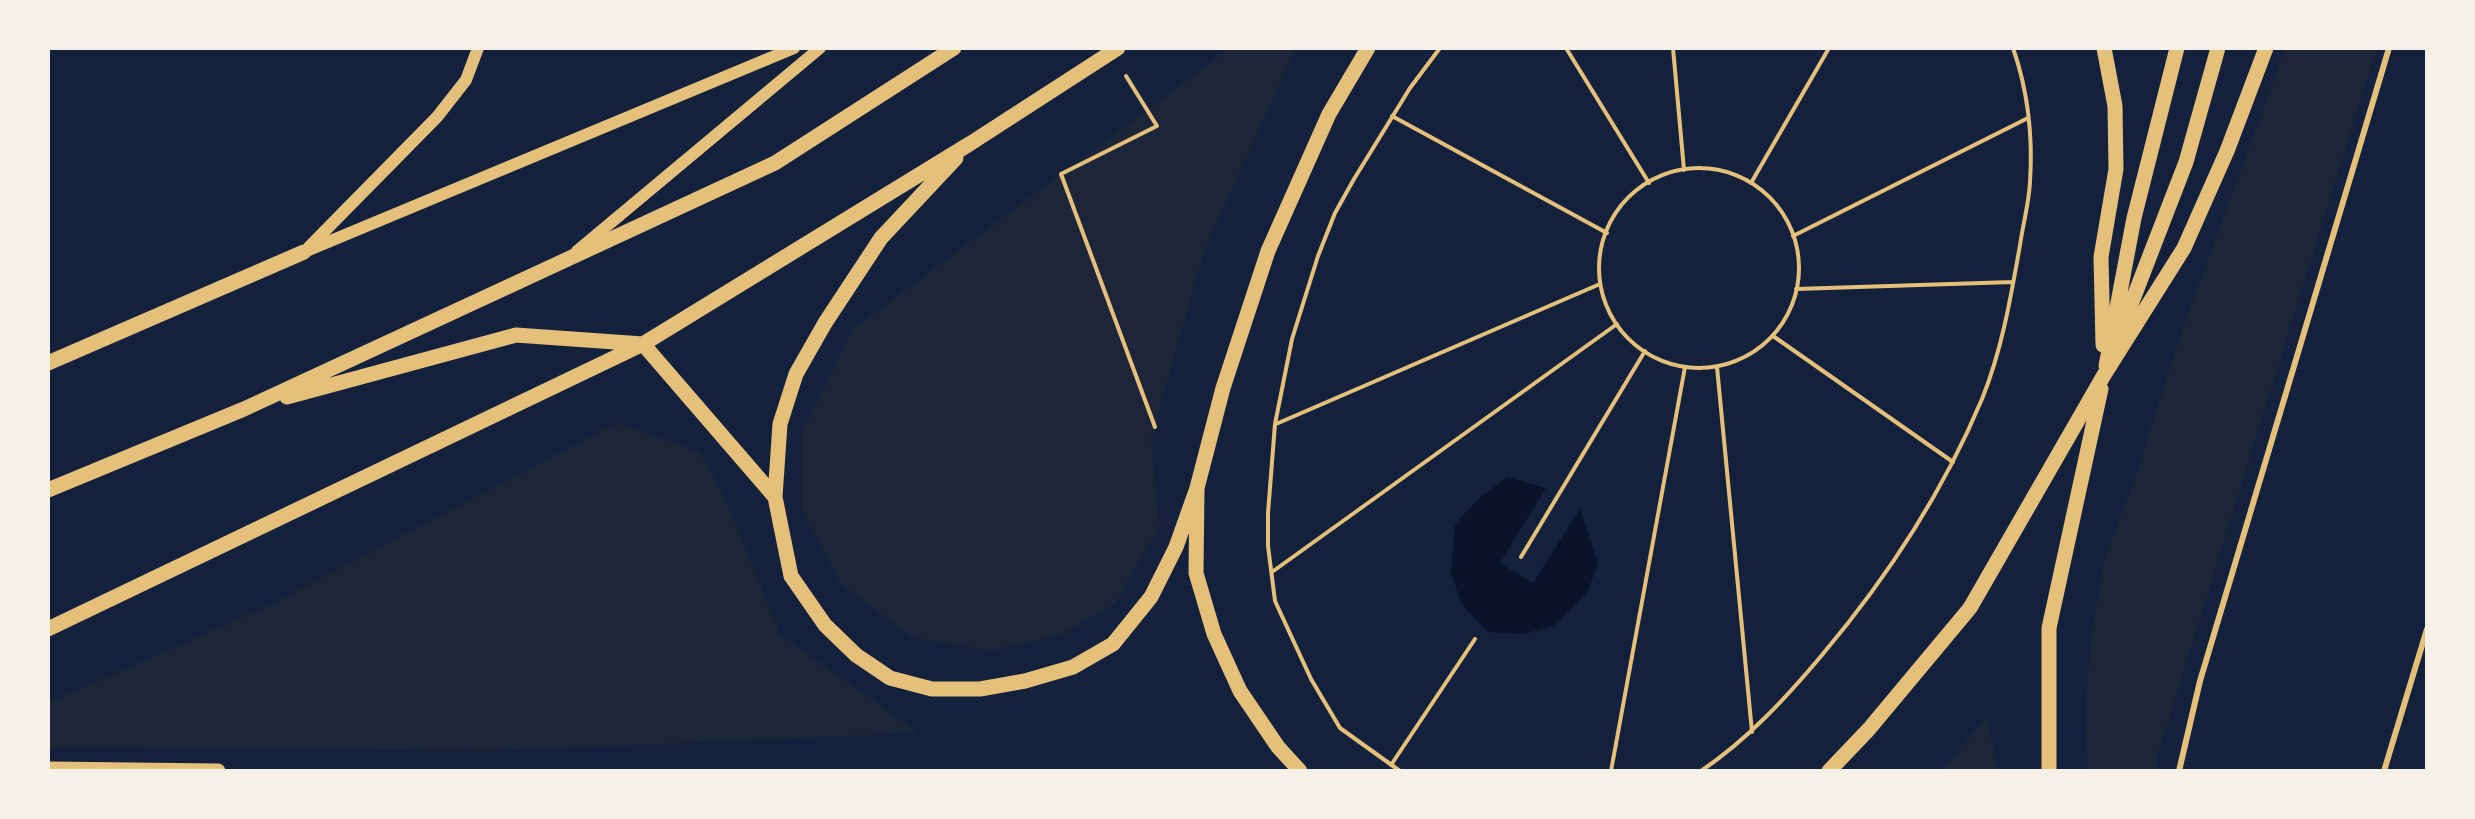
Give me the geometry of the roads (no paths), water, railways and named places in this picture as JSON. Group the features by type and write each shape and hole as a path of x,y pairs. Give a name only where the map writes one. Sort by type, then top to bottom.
{"main road":[{"path":"304,252 437,117 466,80 478,48"},
{"path":"48,363 304,252 794,48"},
{"path":"565,260 820,48"},
{"path":"48,490 244,409 776,163 954,48"},
{"path":"48,629 644,344 971,143 1118,48"},
{"path":"971,143 881,238 825,323 796,374 780,424 775,497 791,576 825,625 856,656 890,678 932,689 980,689 1025,681 1073,667 1113,644 1151,597 1176,547 1197,488 1222,388 1268,251 1329,114 1368,48"},
{"path":"2104,48 2115,106 2116,169 2101,257 2104,375"},
{"path":"2049,771 2049,628 2104,375 2134,218 2177,48"},
{"path":"2104,375 2186,162 2218,48"},
{"path":"1829,771 1869,729 1970,608 2104,375 2184,248 2227,151 2266,48"},
{"path":"244,409 516,335 644,344 775,497"},
{"path":"1197,488 1196,573 1214,634 1240,691 1278,747 1300,771"},
{"path":"48,769 218,771"}],"street":[{"path":"2179,771 2203,670 2389,48"},
{"path":"2384,771 2427,629"}]}
